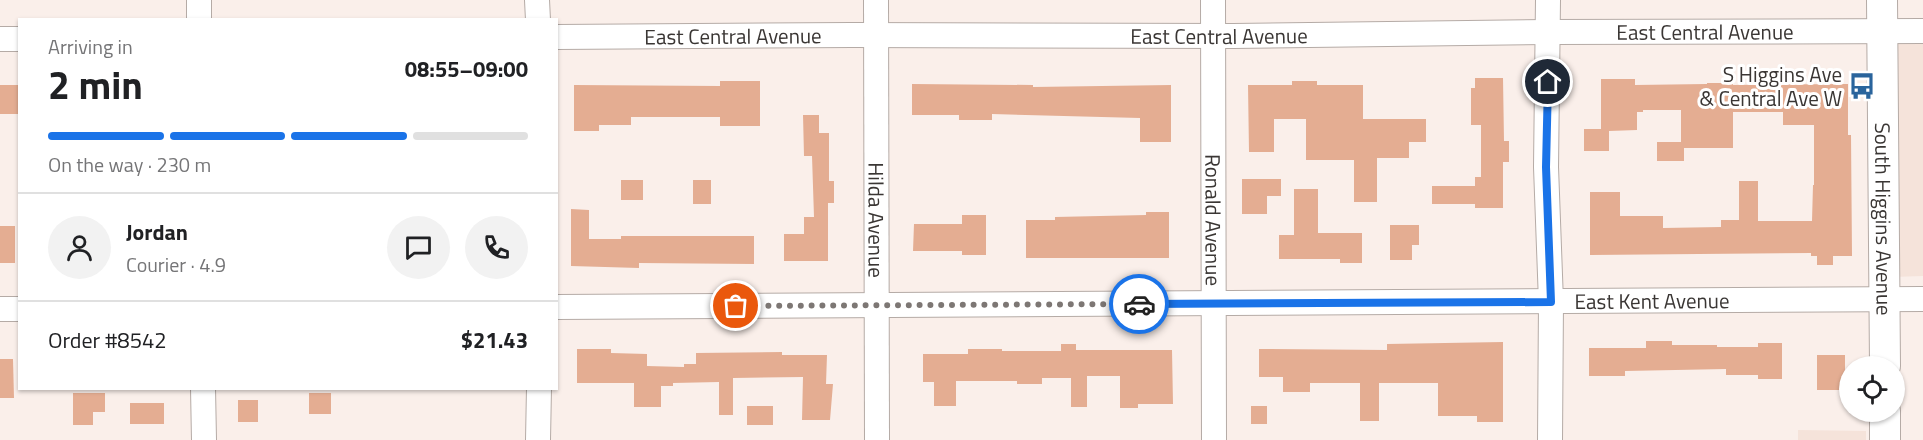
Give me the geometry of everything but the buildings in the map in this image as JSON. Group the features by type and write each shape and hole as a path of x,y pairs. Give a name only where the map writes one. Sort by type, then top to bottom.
{"main road":[{"name":"South Higgins Avenue","path":"1882,0 1885,356"},
{"path":"1885,422 1885,440"}],"street":[{"path":"199,0 199,18"},
{"path":"537,0 538,18"},
{"name":"Hilda Avenue","path":"876,0 877,440"},
{"name":"Ronald Avenue","path":"1213,0 1214,440"},
{"path":"1548,0 1546,167 1551,302 1550,440"},
{"name":"East Central Avenue","path":"558,37 1213,36 1923,31"},
{"path":"0,39 18,39"},
{"name":"East Kent Avenue","path":"558,307 1923,299"},
{"path":"0,309 18,309"},
{"path":"203,390 204,440"},
{"path":"538,390 538,440"}],"shaded area":[{"path":"1923,38 1923,276 1892,277 1891,39"},
{"path":"1798,430 1866,431 1866,440 1798,440"}],"way so far":[{"path":"736,306 1139,304"}],"place":[{"name":"S Higgins Ave & Central Ave W","path":"1862,86"}],"route":[{"path":"1139,304 1551,302 1546,167 1548,82"}]}
